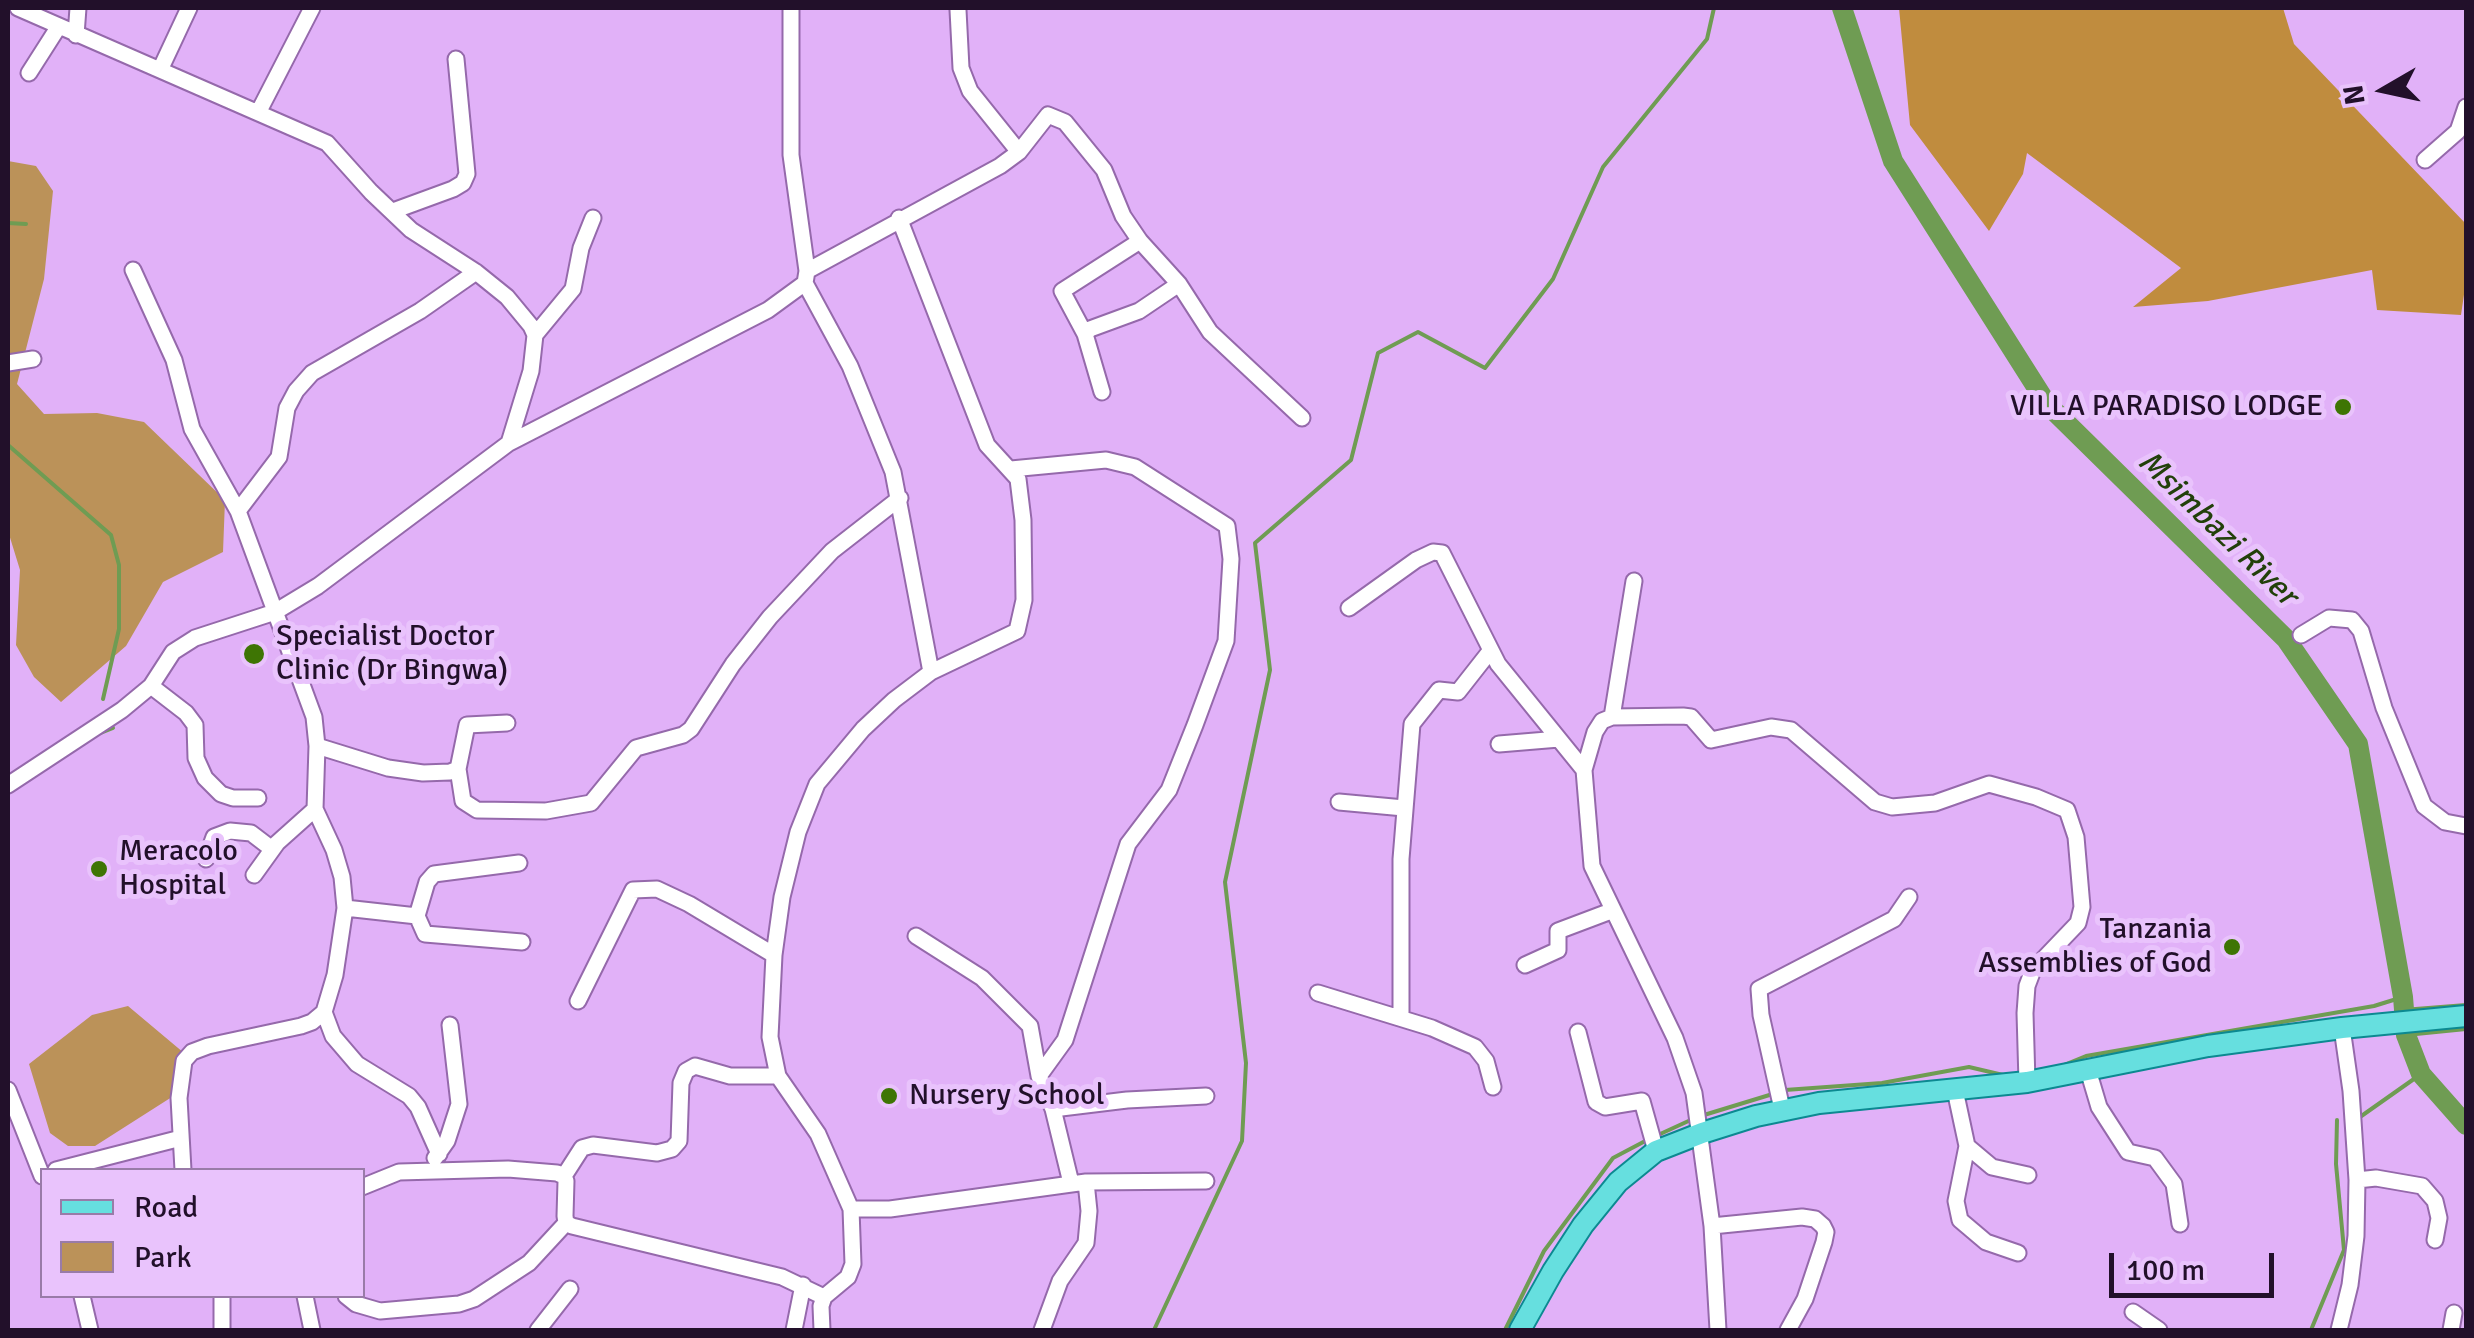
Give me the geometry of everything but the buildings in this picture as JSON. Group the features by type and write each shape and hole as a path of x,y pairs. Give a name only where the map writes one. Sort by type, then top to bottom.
{"main road":[{"path":"1520,1330 1584,1224 1618,1182 1656,1151 1702,1133 1782,1109 2027,1082 2208,1046 2459,1017"}],"street":[{"path":"18,8 327,143 371,192 422,239 476,272 507,297 535,336"},
{"path":"76,34 78,8"},
{"path":"160,70 190,8"},
{"path":"259,111 312,8"},
{"path":"790,8 791,155 806,277 850,366 893,472 931,672"},
{"path":"958,10 961,68 970,91 1019,152"},
{"path":"29,72 59,26"},
{"path":"393,211 453,189 463,183 467,174 456,59"},
{"path":"2425,160 2458,131 2466,107"},
{"path":"8,785 122,710 151,686 173,652 194,638 275,612 318,586 509,443 768,310 806,277 899,218 1000,166 1019,152 1048,115 1065,122 1104,170 1140,241 1180,284 1210,332 1302,418"},
{"path":"509,443 531,371 535,336 573,289 581,248 593,218"},
{"path":"822,1330 824,1297 848,1277 853,1264 852,1209 818,1134 778,1076 770,1037 774,955 782,897 798,832 818,784 864,729 931,672 1017,631 1024,600 1018,479 992,453 982,434 899,218"},
{"path":"1102,392 1084,334 1062,291 1140,241"},
{"path":"133,270 174,360 192,429 238,511 306,693 317,746 315,809 338,864 345,908 336,975 324,1012 301,1026 208,1046 192,1052 184,1062 179,1098 183,1168"},
{"path":"238,511 278,457 287,408 296,390 312,373 420,311 476,272"},
{"path":"1084,334 1139,311 1180,284"},
{"path":"8,363 32,359"},
{"path":"1012,469 1106,460 1135,467 1227,526 1231,559 1226,641 1207,692 1169,790 1128,844 1065,1040 1038,1076"},
{"path":"507,723 467,725 458,769 464,801 477,810 546,811 591,802 636,748 683,735 691,729 770,616 832,551 900,498"},
{"path":"1349,608 1416,560 1433,552 1442,553 1506,677 1584,770"},
{"path":"1612,716 1634,581"},
{"path":"2301,635 2328,618 2352,620 2361,631 2384,708 2424,806 2444,822 2466,826"},
{"path":"1400,1018 1404,808 1412,724 1438,690 1458,692 1491,650"},
{"path":"151,686 186,713 195,725 196,758 205,778 220,794 258,798"},
{"path":"1718,1330 1712,1226 1694,1093 1675,1038 1592,866 1584,770 1602,721 1612,716 1691,718 1711,740 1771,726 1791,730 1875,802 1892,808 1935,803 1989,784 2067,810 2076,837 2082,907 2078,923 2032,970 2024,1013 2027,1082"},
{"path":"1499,744 1559,739"},
{"path":"317,746 388,768 424,773 458,769"},
{"path":"1340,802 1404,808"},
{"path":"254,875 272,850 315,809"},
{"path":"206,859 214,837 230,831 251,832 272,850"},
{"path":"519,864 434,874 427,882 417,916 425,934 522,942"},
{"path":"578,1000 628,896 643,887 689,904 774,955"},
{"path":"1782,1109 1759,990 1894,919 1902,913 1909,898"},
{"path":"345,908 417,916"},
{"path":"1525,965 1558,950 1558,931 1611,910"},
{"path":"916,936 982,978 1019,1013 1034,1037 1038,1076 1054,1110 1078,1183 1089,1232 1086,1243 1060,1281 1042,1330"},
{"path":"1318,993 1462,1040 1482,1052 1493,1087"},
{"path":"324,1012 333,1036 356,1064 409,1096 418,1106 439,1154"},
{"path":"421,1171 447,1142 459,1104 450,1025"},
{"path":"2339,1330 2352,1269 2357,1180 2342,1028"},
{"path":"1578,1032 1596,1102 1605,1107 1642,1101 1656,1151"},
{"path":"348,1298 380,1311 459,1304 474,1299 528,1264 566,1223 564,1176 582,1148 593,1145 657,1153 672,1149 679,1141 681,1083 686,1071 695,1066 730,1076 778,1076"},
{"path":"2088,1070 2100,1107 2128,1152 2155,1158 2174,1184 2180,1224"},
{"path":"1955,1090 1967,1146 1956,1201 1960,1220 1986,1242 2018,1253"},
{"path":"1054,1110 1127,1100 1206,1096"},
{"path":"9,1101 40,1171"},
{"path":"64,1168 182,1138"},
{"path":"1967,1146 1992,1167 2028,1175"},
{"path":"365,1186 399,1172 508,1169 564,1176"},
{"path":"2357,1180 2376,1178 2422,1186 2435,1201 2439,1218 2435,1240"},
{"path":"852,1209 890,1209 1078,1183 1206,1181"},
{"path":"1712,1226 1802,1217 1823,1226 1824,1242 1804,1299 1788,1330"},
{"path":"566,1223 606,1237 752,1268 803,1285 824,1297"},
{"path":"794,1330 803,1285"},
{"path":"538,1330 570,1289"},
{"path":"82,1298 90,1330"},
{"path":"222,1298 222,1330"},
{"path":"305,1298 312,1330"},
{"path":"2133,1312 2159,1330"},
{"path":"2451,1330 2454,1313"}],"green space":[{"path":"8,161 36,166 53,191 44,279 17,384 44,414 97,413 144,422 225,500 223,552 163,582 126,646 61,702 34,677 16,645 20,570 8,531"},
{"path":"128,1006 184,1053 175,1095 95,1146 68,1146 50,1133 29,1064 92,1015"}],"shaded area":[{"path":"1899,8 2283,8 2294,44 2466,224 2466,281 2461,315 2377,310 2372,270 2208,301 2133,307 2181,268 2027,153 2023,174 1989,231 1910,125"}],"waterway":[{"path":"1154,1330 1242,1141 1246,1063 1225,882 1270,670 1255,543 1351,460 1378,353 1418,332 1485,368 1553,279 1603,167 1707,39 1714,8"},
{"name":"Msimbazi River","path":"1842,8 1893,161 2047,404 2286,639 2358,744 2403,997 2406,1035 2421,1074 2466,1125"},
{"path":"8,223 26,224"},
{"path":"8,445 111,535 119,565 119,629 103,699"},
{"path":"98,734 113,728 111,723"},
{"path":"2064,1065 2086,1056 2374,1006 2403,997"},
{"path":"2403,1010 2466,1005"},
{"path":"2406,1035 2466,1029"},
{"path":"1785,1090 1882,1083 1969,1067 2003,1075"},
{"path":"2360,1117 2421,1074"},
{"path":"1704,1115 1776,1093"},
{"path":"1658,1135 1695,1118"},
{"path":"2311,1330 2344,1250 2336,1164 2337,1120"},
{"path":"1505,1330 1544,1251 1613,1158 1649,1139"}],"place":[{"name":"VILLA PARADISO LODGE","path":"2343,407"},
{"name":"Specialist Doctor Clinic (Dr Bingwa)","path":"254,654"},
{"name":"Meracolo Hospital","path":"99,869"},
{"name":"Tanzania Assemblies of God","path":"2232,947"},
{"name":"Nursery School","path":"889,1096"}]}
